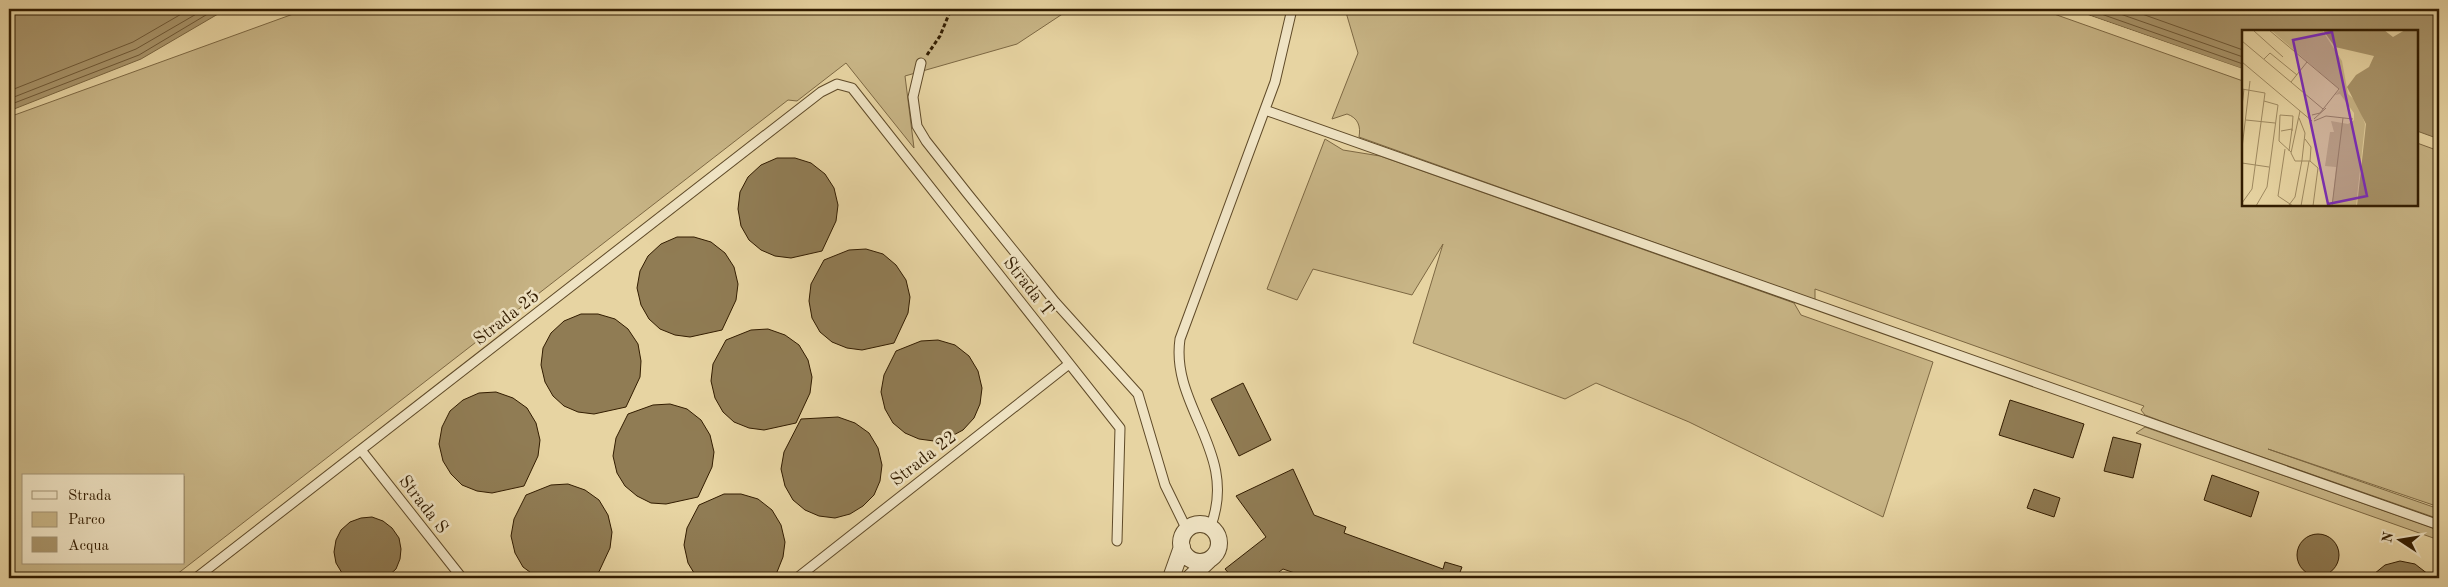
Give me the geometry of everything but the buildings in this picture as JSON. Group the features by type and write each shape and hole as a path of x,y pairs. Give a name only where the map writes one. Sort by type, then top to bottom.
{"street":[{"path":"1190,578 1209,560 1219,544 1215,532 1198,524 1187,530 1181,541 1182,547 1187,557 1192,560 1204,562 1209,560"},
{"path":"1171,578 1182,547"}],"lane":[{"path":"1210,528 1216,509 1217,479 1204,431 1181,381 1178,348 1182,329 1275,82 1292,9"},
{"path":"921,63 913,97 917,126 967,193 1049,294 1138,394 1165,485 1187,530"},
{"name":"Strada T","path":"837,84 852,88 1120,428 1117,541"},
{"name":"Strada 25","path":"196,578 821,92 837,84"},
{"path":"1265,110 2439,525"},
{"name":"Strada 22","path":"796,578 1069,364"},
{"name":"Strada S","path":"361,450 462,578"}],"path":[{"path":"921,63 940,36 951,9"}],"green space":[{"path":"307,9 1070,9 1017,44 905,76 914,148 846,63 797,101 788,100 172,578 9,578 9,117"},
{"path":"1345,9 2040,9 2242,81 2242,206 2418,206 2418,143 2439,151 2439,507 2268,449 2439,509 2439,519 2174,426 2145,415 2141,410 2144,406 1815,289 1815,300 1359,137 1360,129 1358,123 1351,116 1347,114 1332,119 1358,53"},
{"path":"1325,139 1343,150 1380,156 1794,303 1801,315 1933,362 1883,517 1689,422 1596,383 1565,399 1413,343 1443,244 1412,295 1313,269 1297,300 1267,289"},
{"path":"2145,427 2439,530 2439,540 2136,433"}],"water":[{"path":"9,9 217,9 218,14 141,59 9,111"},
{"path":"2072,9 2439,9 2439,139 2418,131 2418,30 2242,30 2242,69"}],"pier":[{"path":"2070,9 2242,69 2242,72 2071,11"}]}
